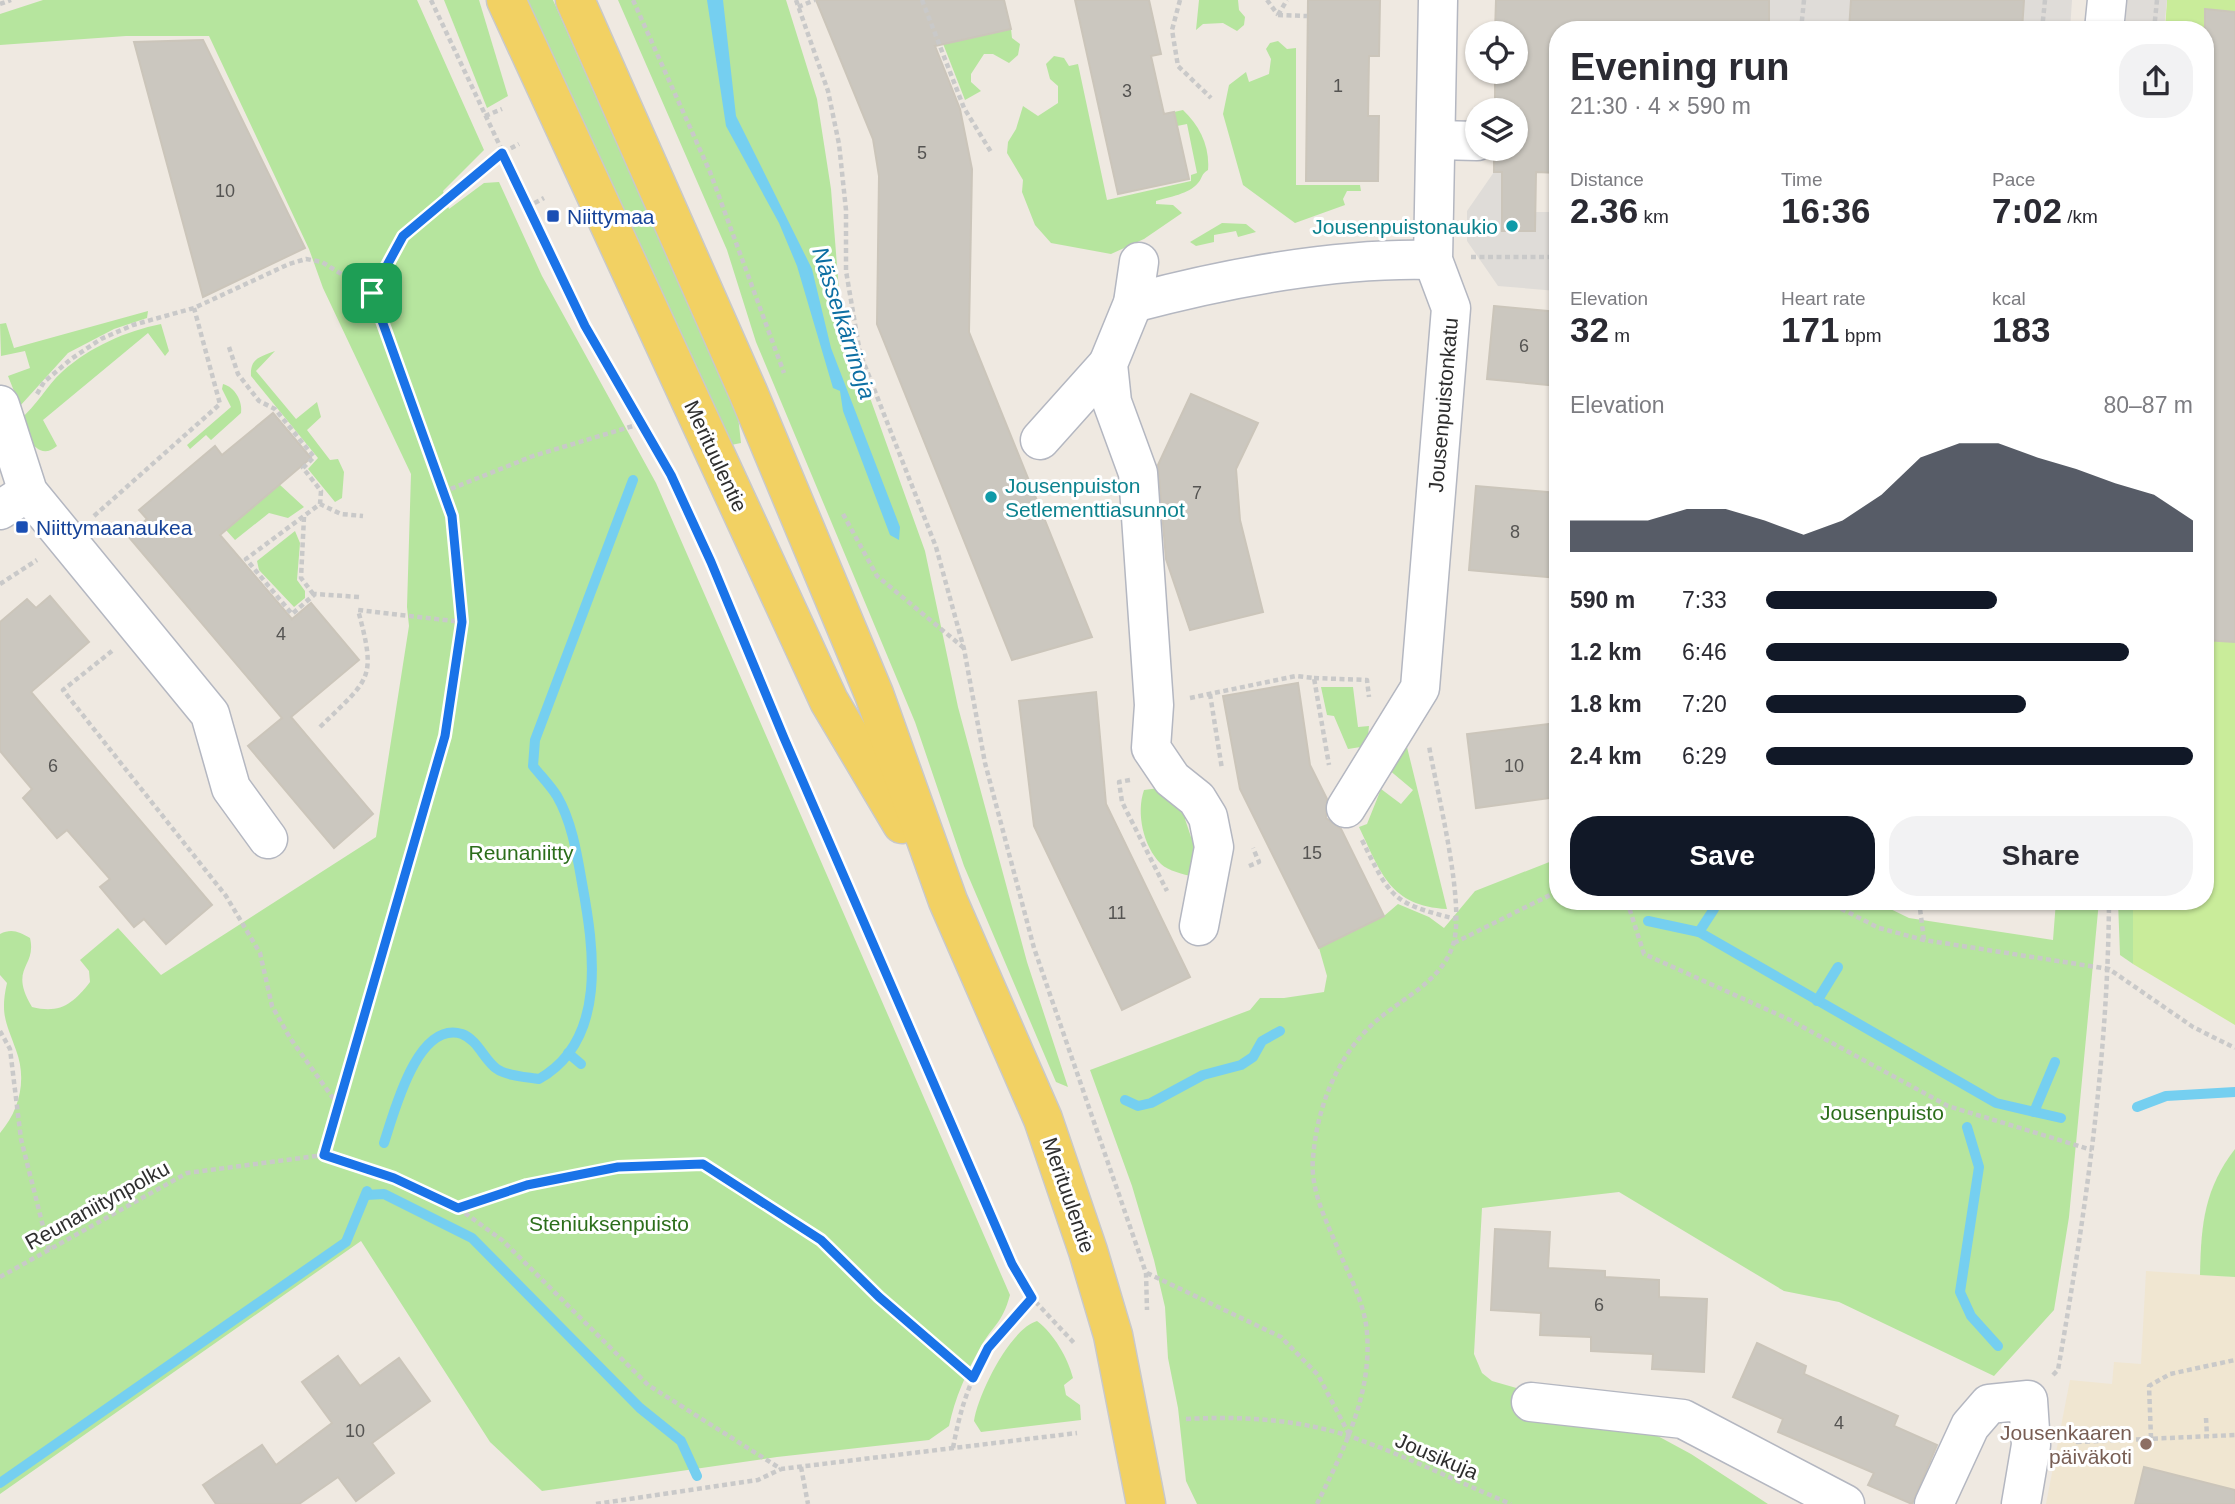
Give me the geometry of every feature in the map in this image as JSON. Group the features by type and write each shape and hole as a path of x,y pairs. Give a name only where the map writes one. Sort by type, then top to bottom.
{"main road":[{"name":"Merituulentie","path":"506,0 829,701 948,901"},
{"name":"Merituulentie","path":"575,0 748,392 874,694 948,901 1043,1119 1088,1251 1113,1335 1146,1504"}],"street":[{"name":"Jousenpuistonkatu","path":"1420,688 1451,308 1433,260 1438,0"},
{"path":"2105,21 2107,0"},
{"path":"1436,140 1465,141"},
{"path":"1133,303 1193,287 1382,258 1433,260"},
{"path":"1040,440 1108,364 1133,303 1139,262"},
{"path":"1108,364 1112,402 1138,473 1154,705 1151,748 1169,775 1197,799 1208,817 1214,847 1201,916"},
{"path":"3,413 14,501 67,540 210,714 231,788 268,839"},
{"path":"1346,808 1420,688"},
{"path":"1934,1504 1970,1426 1989,1404 2028,1400 2031,1445 2021,1504"},
{"path":"1531,1402 1683,1419 1846,1504"}],"path":[{"path":"0,4 11,0"},
{"path":"431,0 585,326 671,475 711,562 784,738 1012,1264 1032,1298 1080,1352"},
{"path":"633,0 710,173 785,375"},
{"path":"796,0 828,91 839,144 846,209 846,271 860,353 936,547 964,649 985,763 1034,948 1146,1273 1281,1337 1318,1375 1350,1437"},
{"path":"798,7 815,0"},
{"path":"922,0 964,108 990,152"},
{"path":"1181,0 1172,30 1178,66 1211,98"},
{"path":"1267,0 1278,15"},
{"path":"1278,15 1287,0"},
{"path":"1802,21 1804,0"},
{"path":"2043,21 2045,0"},
{"path":"2155,21 2157,0"},
{"path":"1278,15 1307,16"},
{"path":"485,116 502,109"},
{"path":"372,293 403,236 502,153 519,144"},
{"path":"527,206 544,198"},
{"path":"1433,260 1492,256 1549,257"},
{"path":"3,413 22,416 44,382 101,339 133,325 194,308 289,264 306,259 322,262 372,293 452,516 462,622 445,736 324,1155 394,1178 458,1208 502,1240 648,1385 781,1469"},
{"path":"0,584 67,540 220,404 194,308"},
{"path":"229,347 238,374 259,401 275,409 314,457 303,468 321,491 320,504 246,559 292,614 314,595 359,597"},
{"path":"443,492 533,456 643,423"},
{"path":"320,504 341,514 363,516"},
{"path":"841,510 877,576 964,649"},
{"path":"304,516 301,578 314,595"},
{"path":"320,727 353,695 368,674 369,653 358,610 462,622"},
{"path":"139,628 63,690 226,896 260,953 272,1006 289,1038 338,1106"},
{"path":"1154,705 1296,676 1367,680 1370,704"},
{"path":"1314,678 1328,761 1346,808 1378,873 1400,902 1456,919"},
{"path":"1317,1504 1350,1437 1365,1377 1367,1334 1362,1307 1314,1186 1312,1161 1316,1130 1323,1102 1353,1043 1376,1021 1431,979 1445,964 1454,943 1455,897 1420,688"},
{"path":"1169,775 1119,782 1122,802 1180,917 1201,916"},
{"path":"1454,943 1549,896"},
{"path":"1630,910 1644,954 1788,1019 1948,1106 2092,1150"},
{"path":"1844,910 1879,928 1924,940 2109,969 2193,1027 2235,1048"},
{"path":"1920,910 1924,940"},
{"path":"2028,1400 2058,1370 2085,1219 2109,969 2109,910"},
{"path":"0,1031 10,1049 21,1139 49,1250"},
{"name":"Reunaniitynpolku","path":"0,1277 187,1173 324,1155"},
{"path":"458,1208 527,1185 618,1167 703,1164 821,1240 879,1297 973,1378"},
{"path":"953,1448 959,1414 988,1348 1032,1298"},
{"path":"2151,1438 2149,1387 2170,1374 2235,1360"},
{"name":"Jousikuja","path":"1186,1419 1239,1416 1350,1437 1511,1504"},
{"path":"2206,1418 2207,1436"},
{"path":"596,1504 758,1480 781,1469 1077,1433"},
{"path":"2058,1433 2077,1442 2235,1435"},
{"path":"801,1467 808,1504"}],"shaded area":[{"path":"1757,0 1851,0 1850,21 1757,21"},
{"path":"2024,0 2072,0 2071,21 2023,21"},
{"path":"2127,0 2167,0 2165,21 2126,21"},
{"name":"Jousenpuistonaukio","path":"1494,172 1503,172 1503,212 1549,212 1549,290 1498,286 1467,241 1467,211"},
{"name":"Jousenkaaren päiväkoti","path":"2146,1271 2235,1277 2235,1504 2046,1504 2070,1380 2112,1384 2114,1362 2141,1364"}],"green space":[{"path":"43,0 417,0 484,150 443,191 449,209 484,183 499,182 542,276 656,483 1010,1295 1000,1318 966,1376 949,1426 929,1440 777,1457 542,1491 490,1442 361,1241 0,1494 0,1133 17,1104 21,1072 5,1018 7,983 0,975 0,934 8,931 30,938 30,956 23,976 25,994 32,1007 58,1008 72,1001 90,982 89,971 80,960 118,928 161,975 376,837 409,626 407,607 411,474 209,36 126,36 0,45 0,14"},
{"path":"444,0 479,0 508,96 487,108"},
{"path":"526,0 553,0 738,416 741,443 731,445"},
{"path":"618,0 786,0 817,99 831,189 841,317 925,551 958,707 1027,962 1068,1087 1056,1082 964,866 915,722 756,342 727,250"},
{"path":"926,0 961,40 1011,29 1012,38 1020,44 1018,55 1009,63 993,54 984,54 971,74 971,82 981,91 965,100"},
{"path":"1199,0 1238,0 1239,10 1245,17 1244,25 1237,31 1223,23 1203,24 1196,30"},
{"path":"2167,0 2235,0 2235,1025 2133,964 2133,910 2214,910 2214,21 2166,21"},
{"path":"1278,41 1287,49 1296,48 1296,185 1360,185 1361,191 1347,191 1343,199 1345,205 1295,223 1243,185 1223,114 1229,85 1246,72 1249,82 1269,74 1271,59 1266,49 1270,43"},
{"path":"1054,56 1064,58 1069,66 1078,64 1107,200 1191,181 1191,175 1197,173 1187,124 1177,126 1174,112 1183,110 1189,116 1205,145 1208,170 1198,183 1184,192 1156,201 1156,204 1173,205 1182,213 1144,239 1111,254 1051,243 1035,225 1022,192 1023,180 1007,153 1008,142 1016,129 1023,106 1038,116 1058,103 1058,86 1050,79 1046,64"},
{"path":"1222,223 1246,224 1256,232 1238,237 1236,231 1214,235 1214,242 1196,246 1190,242"},
{"path":"148,311 147,318 114,329 68,353 20,406 8,376 30,368 25,351 1,356 0,324 6,323 14,348"},
{"path":"161,324 169,351 165,356 148,333 43,420 57,446 44,451 33,445 19,420 63,371 109,341"},
{"path":"275,351 256,371 296,419 317,402 321,417 307,430 330,460 338,459 344,472 342,498 335,502 308,469 318,458 251,376 254,362"},
{"path":"223,384 231,388 237,396 241,413 211,440 206,435 190,449 187,445 231,407 222,389"},
{"path":"279,484 304,507 288,518 269,513 235,540 226,530"},
{"path":"295,531 300,543 297,580 305,591 305,598 294,607 259,570 257,561"},
{"path":"1321,687 1353,687 1358,727 1369,726 1367,746 1348,749 1334,716 1327,715"},
{"path":"1405,739 1447,909 1428,907 1400,894 1381,872 1359,827 1367,824 1381,789 1401,804 1413,790 1388,769"},
{"path":"1159,788 1190,808 1185,819 1191,837 1200,834 1193,877 1161,864 1146,839 1141,819 1144,790"},
{"name":"Jousenpuisto","path":"1549,862 1549,910 1893,910 1909,918 2053,940 2055,910 2098,910 2069,1217 2054,1310 1994,1376 1839,1302 1784,1291 1619,1192 1482,1208 1474,1354 1482,1373 1492,1381 1630,1421 1691,1454 1768,1504 1197,1504 1186,1481 1178,1408 1168,1358 1165,1307 1154,1260 1132,1186 1090,1070 1250,1010 1260,998 1284,998 1324,992 1327,976 1319,948 1384,916 1398,904 1429,917 1444,928 1475,891"},
{"path":"2118,910 2133,910 2133,964 2120,955"},
{"path":"2235,1149 2235,1277 2200,1275 2206,1208 2217,1179"},
{"path":"1037,1321 1055,1339 1068,1362 1073,1378 1064,1385 1066,1395 1080,1405 1081,1420 981,1432 974,1421 982,1395 997,1364 1016,1336"}],"water":[{"path":"707,0 723,0 736,116 812,269 831,348 900,527 899,540 890,535 843,411 840,391 833,388 797,266 779,223 726,126"}],"building":[{"path":"816,0 1004,0 1011,29 935,46 960,109 972,169 969,332 1092,637 1012,660 877,324 879,176 873,139"},
{"path":"1075,0 1149,0 1161,54 1151,56 1164,114 1174,112 1189,179 1118,194"},
{"path":"1308,0 1380,0 1379,56 1369,56 1368,116 1379,116 1378,181 1306,181"},
{"path":"1496,0 1769,0 1769,21 1549,21 1549,173 1536,172 1535,231 1502,231 1502,172 1494,172 1494,161 1528,161 1528,98 1495,98 1495,84 1528,84 1528,21 1495,21"},
{"path":"1851,0 2024,0 2023,21 1850,21"},
{"path":"2205,9 2235,12 2235,642 2214,641 2214,21 2205,21"},
{"path":"203,40 305,248 203,297 134,42"},
{"path":"1494,306 1549,311 1549,385 1487,379"},
{"path":"1191,394 1258,423 1236,469 1240,520 1263,612 1190,630 1166,559 1158,465"},
{"path":"273,413 311,458 220,535 292,619 311,603 359,660 291,717 373,814 334,848 248,746 282,718 128,536 147,519 139,510 215,446 222,455"},
{"path":"1476,486 1549,492 1549,577 1469,570"},
{"path":"50,596 89,642 31,692 212,905 166,944 144,919 134,927 100,887 110,879 67,830 57,838 23,798 32,789 0,751 0,622 27,599 36,608"},
{"path":"1298,683 1310,765 1327,799 1326,818 1341,829 1384,916 1319,948 1240,789 1223,696"},
{"path":"1096,692 1106,804 1190,977 1122,1010 1034,826 1019,701"},
{"path":"1549,724 1549,798 1476,808 1467,734"},
{"path":"1495,1229 1550,1232 1548,1268 1605,1271 1605,1277 1659,1280 1659,1297 1707,1299 1704,1372 1652,1369 1653,1354 1591,1351 1591,1337 1540,1335 1541,1313 1491,1310"},
{"path":"1757,1343 1806,1366 1804,1374 1898,1416 1894,1426 1937,1445 1912,1504 1868,1485 1874,1473 1778,1432 1783,1419 1733,1397"},
{"path":"338,1356 360,1386 399,1358 430,1401 372,1443 394,1473 356,1501 338,1477 299,1504 216,1504 203,1485 262,1445 276,1465 332,1423 302,1382"},
{"name":"Jousenkaaren päiväkoti","path":"2144,1467 2235,1490 2235,1504 2135,1504"}],"waterway":[{"path":"384,1143 401,1092 420,1054 432,1041 446,1033 468,1037 488,1061 501,1071 539,1079 561,1062 577,1041 586,1017 591,991 590,936 570,827 554,792 533,766 535,740 633,480"},
{"path":"1699,932 1713,910"},
{"path":"1648,921 1699,932 1996,1103 2061,1118"},
{"path":"1817,1001 1838,967"},
{"path":"1125,1100 1138,1106 1151,1103 1203,1075 1241,1065 1253,1057 1262,1041 1280,1031"},
{"path":"568,1053 581,1064"},
{"path":"2034,1112 2055,1062"},
{"path":"2137,1107 2166,1096 2235,1092"},
{"path":"1967,1127 1979,1167 1960,1292 1971,1316 1998,1346"},
{"path":"0,1483 346,1242 367,1191"},
{"path":"366,1195 384,1194 472,1238 640,1408 681,1441 697,1476"}],"place":[{"name":"Niittymaa","path":"553,216"},
{"name":"Jousenpuistonaukio","path":"1512,226"},
{"name":"Jousenpuiston Setlementtiasunnot","path":"991,497"},
{"name":"Niittymaanaukea","path":"22,527"},
{"name":"Jousenkaaren päiväkoti","path":"2146,1444"}],"route":[{"path":"502,153 585,326 671,475 711,562 784,738 1012,1264 1032,1298 1007,1323 988,1348 973,1378 879,1297 821,1240 703,1164 618,1167 527,1185 458,1208 394,1178 324,1155 445,736 462,622 452,516 372,293 403,236 502,153"}],"water label":[{"name":"Nässelkärrinoja","path":"844,323"}],"park label":[{"name":"Reunaniitty","path":"521,852"},
{"name":"Steniuksenpuisto","path":"609,1223"}]}
